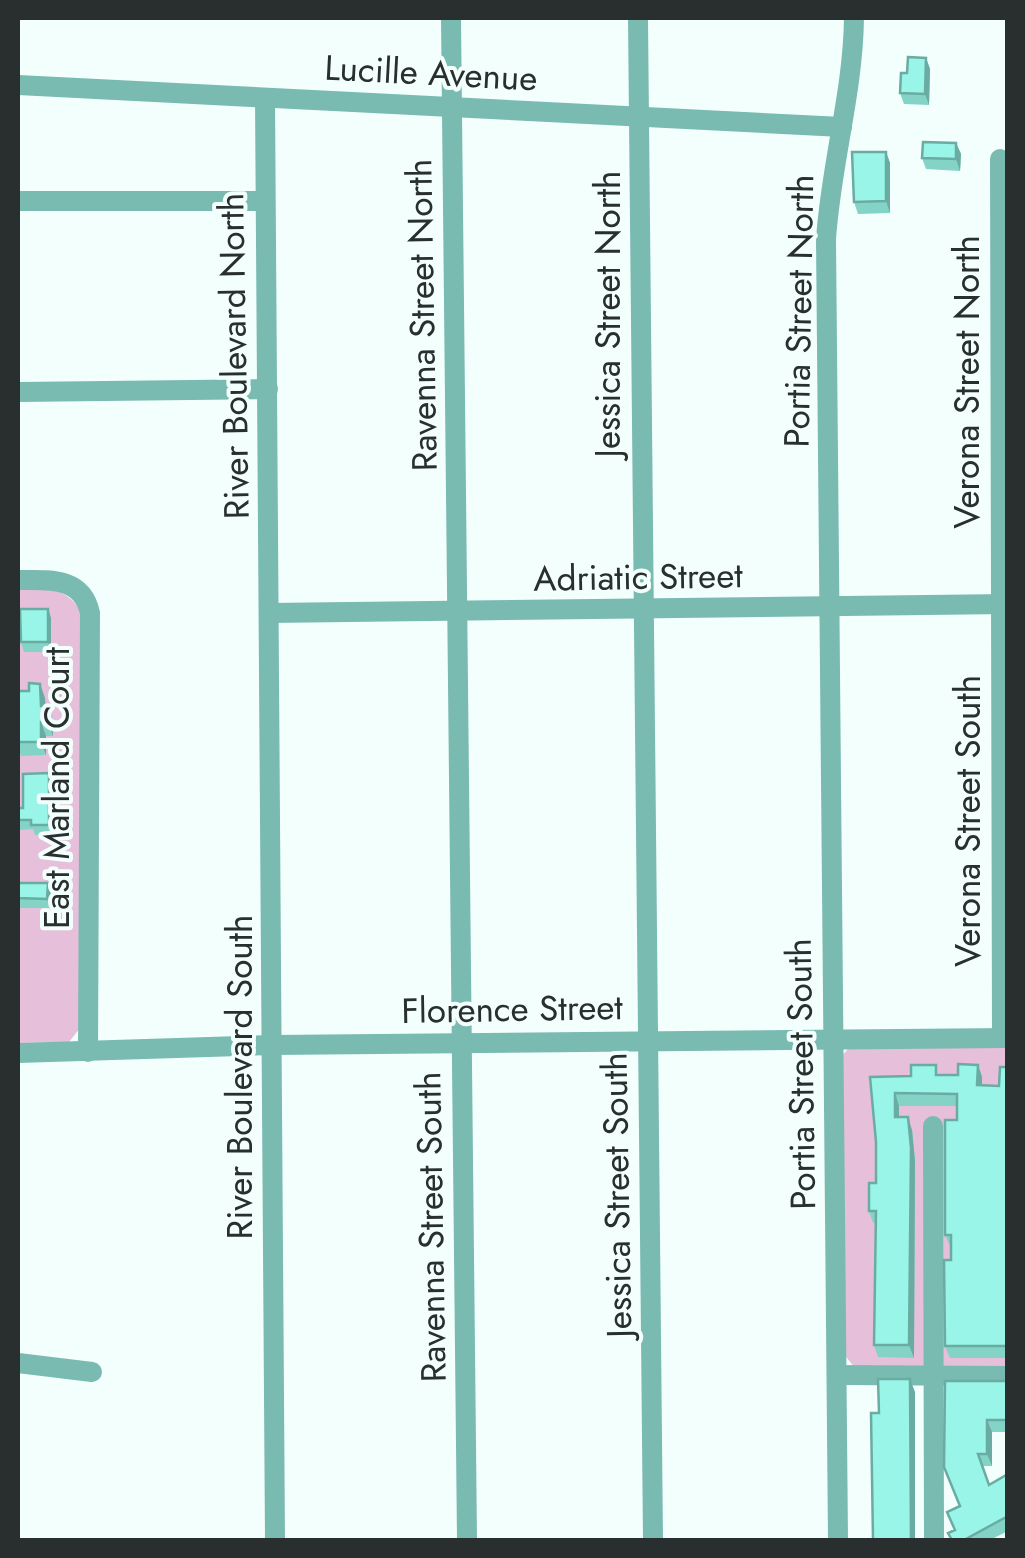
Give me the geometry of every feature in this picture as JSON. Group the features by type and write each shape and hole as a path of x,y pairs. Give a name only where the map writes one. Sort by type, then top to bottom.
{"street":[{"name":"Ravenna Street North","path":"452,18 458,612"},
{"name":"Jessica Street North","path":"638,18 644,609"},
{"name":"Portia Street North","path":"828,607 826,239 832,175 851,89 854,18"},
{"name":"Lucille Avenue","path":"18,85 842,127"},
{"name":"River Boulevard North","path":"264,98 269,613"},
{"name":"Verona Street North","path":"1000,159 1003,604"},
{"path":"18,201 264,201"},
{"path":"18,392 268,389"},
{"name":"East Marland Court","path":"18,580 72,585 85,598 90,613 88,1052"},
{"name":"Adriatic Street","path":"269,613 1003,604"},
{"name":"Verona Street South","path":"1003,604 1005,1038"},
{"name":"Portia Street South","path":"828,607 838,1540"},
{"name":"Jessica Street South","path":"644,609 653,1540"},
{"name":"Ravenna Street South","path":"458,612 467,1540"},
{"name":"River Boulevard South","path":"269,613 275,1540"},
{"name":"Florence Street","path":"18,1053 273,1044 1005,1038"},
{"path":"933,1126 934,1540"},
{"path":"18,1362 92,1372"},
{"path":"837,1375 1008,1376"}],"shaded area":[{"path":"18,588 61,592 80,610 80,1028 69,1042 18,1043"},
{"path":"1007,1047 1007,1368 855,1368 843,1353 842,1056 848,1049"}],"building":[{"path":"908,57 926,58 925,94 900,93 901,73 907,73"},
{"path":"923,142 956,143 956,159 922,158"},
{"path":"852,152 886,152 886,201 854,202"},
{"path":"20,609 48,609 48,642 21,642"},
{"path":"29,683 40,684 41,706 48,706 48,722 41,722 41,742 18,742 18,691 29,691"},
{"path":"49,773 49,825 18,820 18,808 23,808 23,774"},
{"path":"18,883 48,883 47,899 18,898"},
{"path":"958,1064 978,1065 977,1085 999,1086 1000,1067 1008,1067 1008,1346 945,1346 944,1260 951,1260 951,1235 945,1235 945,1120 957,1120 957,1094 895,1093 895,1117 908,1117 911,1148 909,1345 874,1345 876,1211 869,1211 869,1183 876,1183 876,1142 870,1077 911,1076 911,1065 936,1065 936,1075 958,1075"},
{"path":"878,1379 910,1379 911,1540 873,1540 871,1413 879,1413"},
{"path":"945,1381 1008,1381 1008,1420 987,1420 987,1454 978,1454 989,1485 1008,1474 1008,1516 964,1540 952,1540 948,1533 955,1530 947,1512 960,1506 944,1467"}]}
